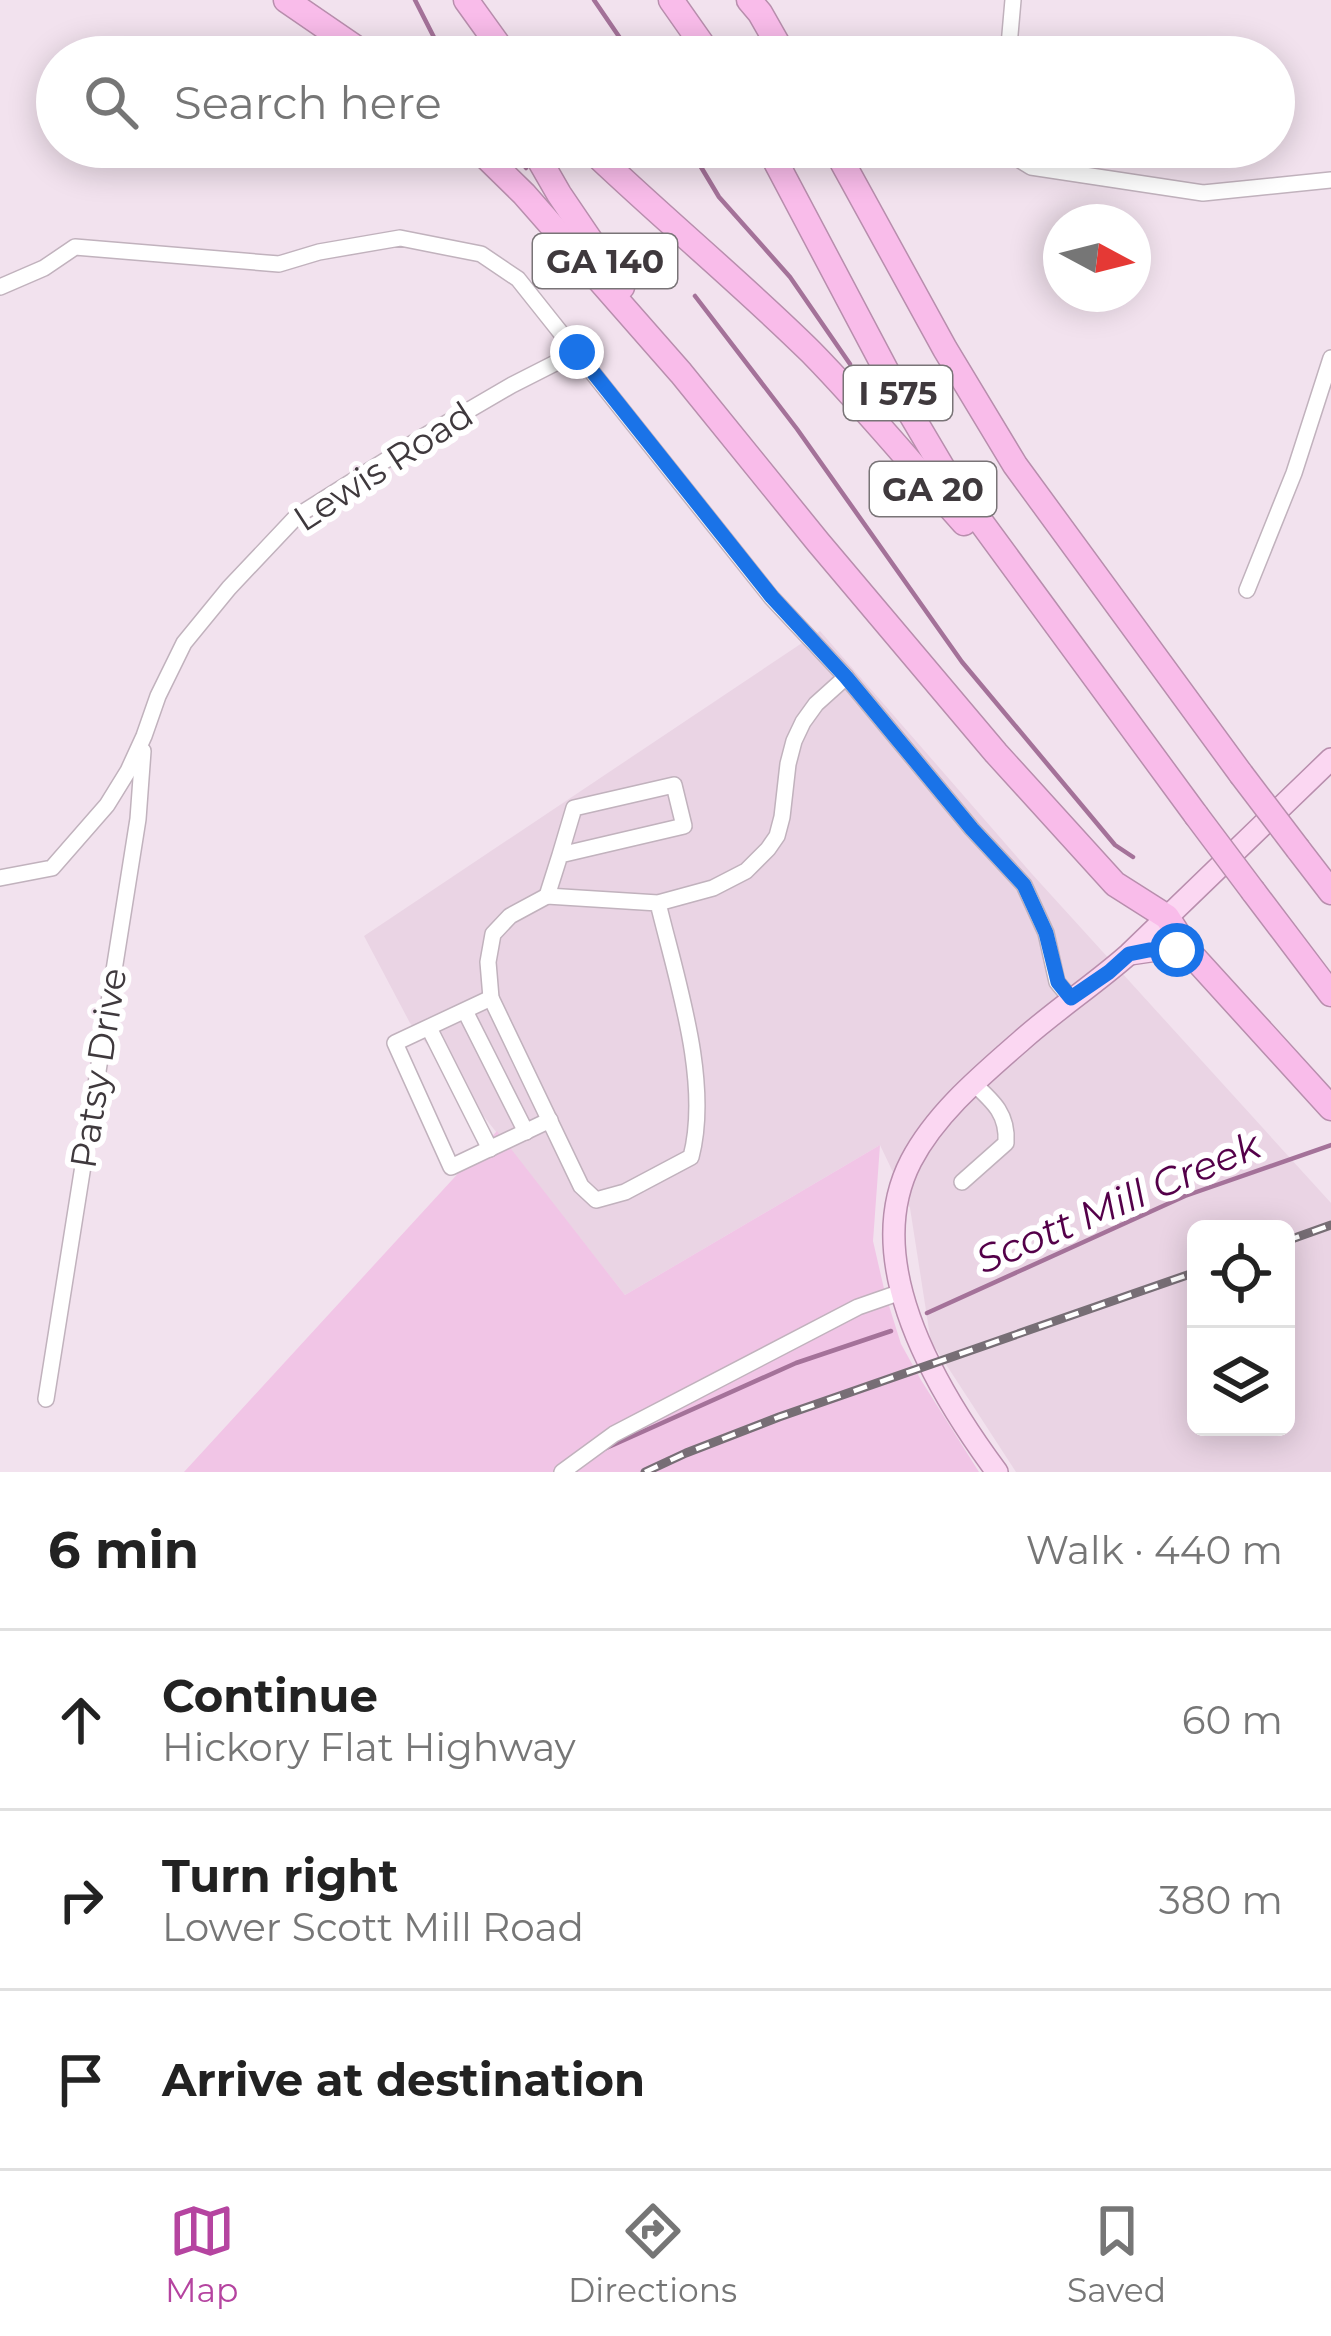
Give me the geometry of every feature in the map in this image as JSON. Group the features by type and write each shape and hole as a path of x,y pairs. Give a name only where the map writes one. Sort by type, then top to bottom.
{"highway":[{"path":"286,0 338,36"},
{"path":"464,0 479,36"},
{"path":"464,0 491,36"},
{"path":"671,0 696,36"},
{"path":"755,4 773,36"},
{"path":"497,168 681,373"},
{"name":"GA 140","path":"544,168 681,373 818,542 1115,884 1167,917"},
{"name":"GA 20","path":"611,168 812,354 1054,623"},
{"name":"I 575","path":"779,168 937,460 1331,994"},
{"name":"I 575","path":"846,168 1015,465 1331,892"},
{"path":"1167,917 1190,953 1331,1108"}],"main road":[{"path":"998,1472 940,1382 901,1292 894,1228 904,1177 931,1130 974,1084 1129,954 1331,759"},
{"path":"1129,954 1165,949 1190,953"}],"street":[{"path":"1010,36 1013,0"},
{"path":"1038,168 1203,193 1331,180"},
{"path":"0,287 44,268 75,247 279,264 400,238 481,254 518,279 772,597 1024,885 1046,933 1058,982 1071,998"},
{"name":"Lewis Road","path":"0,878 52,868 107,805 128,771 184,643 297,516 457,417 577,352"},
{"path":"1247,590 1294,472 1331,358"},
{"path":"658,902 694,1060 695,1138 691,1156 625,1192 596,1200 581,1186 491,998 488,962 493,934 510,916 547,896 658,902 713,888 746,871 776,836 794,741 816,704 846,677"},
{"name":"Patsy Drive","path":"46,1399 138,819 144,736"},
{"path":"547,896 574,808 674,785 684,826 560,855"},
{"path":"491,998 395,1043 451,1167 550,1120"},
{"path":"465,1010 526,1132"},
{"path":"429,1028 490,1149"},
{"path":"962,1182 1006,1143 1007,1128 999,1106 974,1084"},
{"path":"562,1472 614,1434 858,1307 901,1292"}],"shaded area":[{"path":"820,631 1032,874 1331,1203 1331,1472 1016,1472 932,1349 910,1208 880,1145 625,1295 410,1023 364,936"},
{"path":"497,1131 625,1295 880,1145 873,1241 885,1293 901,1344 979,1472 184,1472"}],"waterway":[{"path":"415,0 433,36"},
{"path":"594,0 619,36"},
{"path":"702,168 719,197 790,277 850,364"},
{"path":"695,296 797,429 962,662 1115,845 1133,857"},
{"name":"Scott Mill Creek","path":"927,1313 1185,1196 1331,1145"},
{"name":"Scott Mill Creek","path":"604,1449 796,1363 891,1331"}],"railway":[{"path":"1295,1238 1331,1225"},
{"path":"645,1472 779,1417 1187,1275"}],"route":[{"path":"577,352 772,597 1024,885 1046,933 1058,982 1071,998 1129,954 1177,950"}]}
